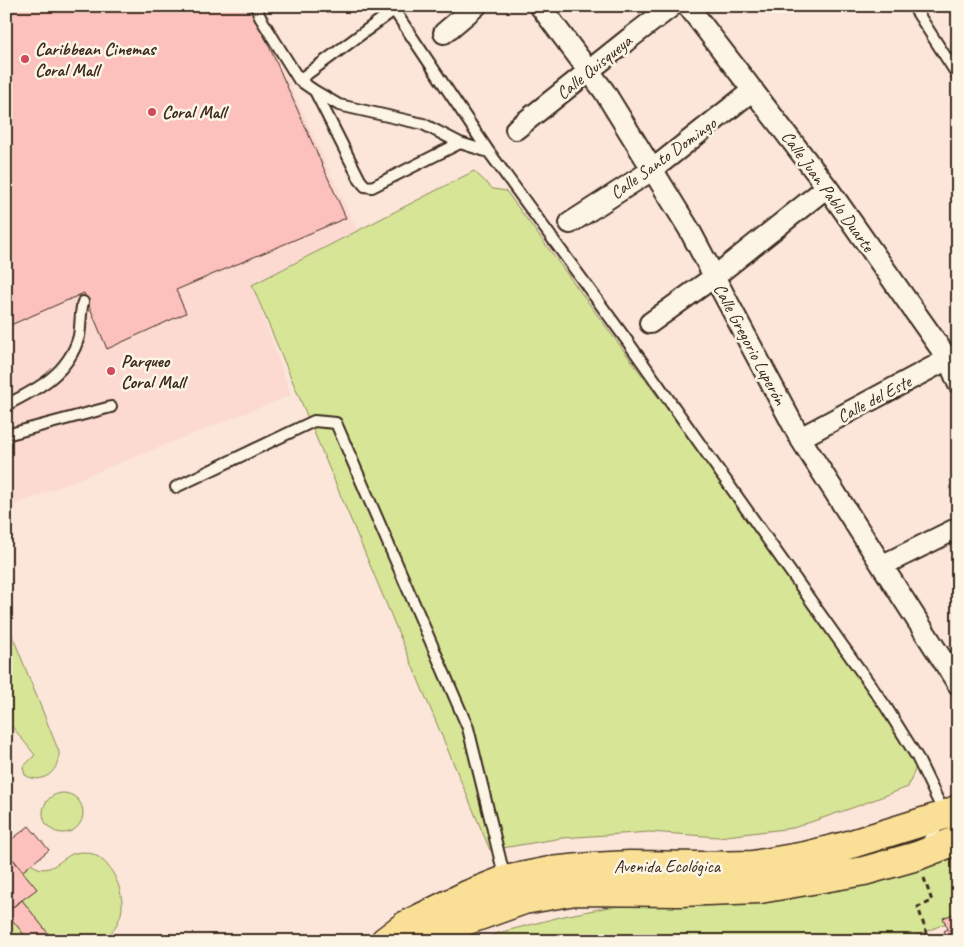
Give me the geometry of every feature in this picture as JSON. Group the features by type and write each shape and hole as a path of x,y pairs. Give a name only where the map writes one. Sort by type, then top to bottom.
{"main road":[{"name":"Avenida Ecológica","path":"385,941 406,925 467,895 505,880 550,871 592,867 630,865 753,865 805,856 845,846 951,812"},
{"name":"Avenida Ecológica","path":"427,941 454,925 524,900 575,890 680,892 760,889 864,871 917,856 958,840"}],"street":[{"path":"444,33 476,6"},
{"name":"Calle Gregorio Luperón","path":"540,6 604,91 689,229 800,438 958,684"},
{"name":"Calle Quisqueya","path":"516,130 672,6"},
{"name":"Calle Juan Pablo Duarte","path":"688,6 827,187 948,359 958,383"},
{"name":"Calle Santo Domingo","path":"570,223 652,170 754,90"},
{"path":"650,323 714,278 827,187"},
{"name":"Calle del Este","path":"800,438 948,359"},
{"path":"883,565 958,528"}],"lane":[{"path":"256,6 275,42 299,80 315,91 339,105 423,124 460,143 489,152"},
{"path":"913,6 958,76"},
{"path":"299,80 396,8 489,152 617,326 886,707 951,812 917,856"},
{"path":"315,91 360,180 365,186 372,187 460,143"},
{"path":"6,405 52,379 73,354 79,334 81,310 84,302"},
{"path":"6,435 111,407"},
{"path":"176,487 314,421 336,423 468,728 505,880"}],"path":[{"path":"929,941 918,907 932,901"}],"shaded area":[{"name":"Coral Mall","path":"6,6 254,6 357,231 252,285 291,395 6,508"}],"green space":[{"path":"474,171 493,189 506,191 875,691 903,735 916,767 908,787 793,828 718,837 650,832 562,838 490,850 252,285"},
{"path":"6,620 59,752 59,759 53,771 43,778 31,778 25,775 23,767 35,755 6,719"},
{"path":"67,793 74,796 80,802 83,813 82,821 74,830 67,833 59,833 52,830 44,821 43,809 46,802 55,794"},
{"path":"6,819 9,823 6,833"},
{"path":"6,833 31,863 40,868 46,869 56,865 70,855 85,852 102,860 109,867 118,884 122,908 117,924 104,941 6,941"},
{"path":"958,851 958,918 904,941 485,941 498,933 609,907 712,901"}],"building":[{"name":"Coral Mall","path":"6,6 251,6 346,218 176,290 186,313 107,349 84,293 6,327"},
{"path":"29,826 49,850 23,871 6,851 6,844"},
{"path":"6,851 37,889 6,912"},
{"path":"22,900 54,941 29,941 6,912"},
{"path":"958,912 958,941 949,941 944,931 948,929 943,918"}],"place":[{"name":"Caribbean Cinemas Coral Mall","path":"25,59"},
{"name":"Coral Mall","path":"152,112"},
{"name":"Parqueo Coral Mall","path":"111,371"}]}
